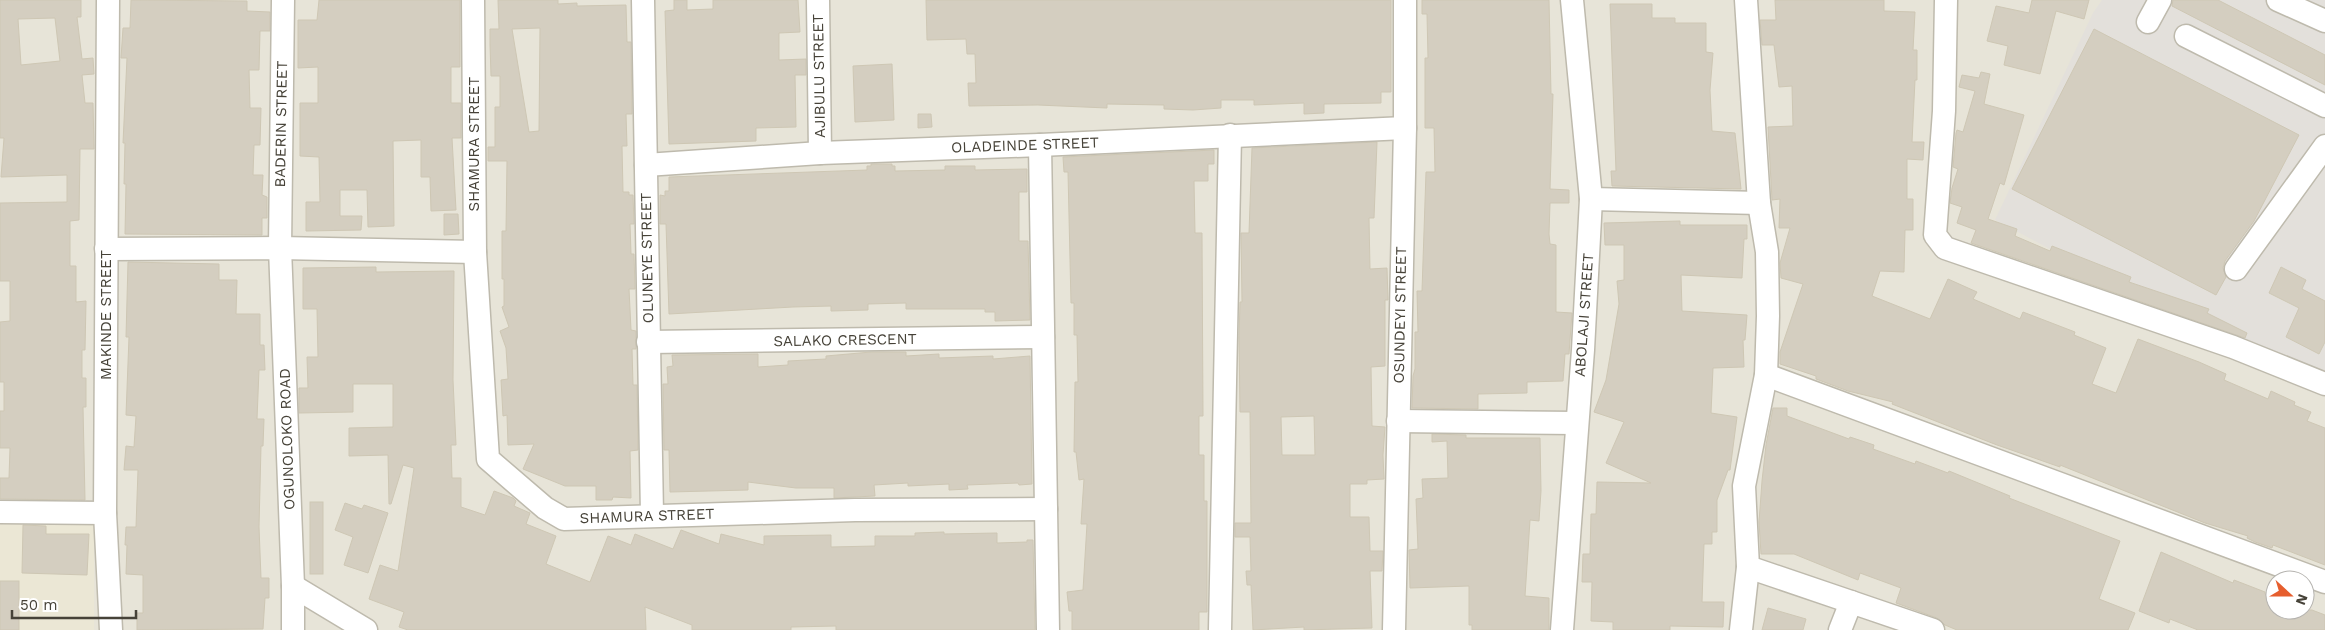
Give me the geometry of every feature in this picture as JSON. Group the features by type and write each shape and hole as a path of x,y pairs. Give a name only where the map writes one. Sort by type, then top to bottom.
{"street":[{"name":"MAKINDE STREET","path":"108,0 105,513 111,630"},
{"name":"BADERIN STREET","path":"280,248 283,0"},
{"name":"SHAMURA STREET","path":"473,0 475,252 488,459 545,508 564,519 855,510 1046,509"},
{"name":"OLUNEYE STREET","path":"643,0 652,515"},
{"name":"AJIBULU STREET","path":"818,0 820,153"},
{"name":"OSUNDEYI STREET","path":"1394,630 1405,128 1405,0"},
{"name":"ABOLAJI STREET","path":"1562,630 1576,423 1583,350 1591,199 1572,0"},
{"path":"1741,630 1748,567 1744,486 1766,375 1768,316 1768,252 1758,203 1746,0"},
{"path":"1946,0 1944,111 1936,222 1936,236 1945,248 2233,347 2325,384"},
{"path":"2148,22 2160,0"},
{"path":"2278,0 2325,21"},
{"path":"2186,36 2325,106"},
{"name":"OLADEINDE STREET","path":"646,164 820,153 1040,146 1230,135 1405,128"},
{"path":"1220,630 1230,135"},
{"path":"1040,146 1048,630"},
{"path":"2236,269 2325,146"},
{"path":"1591,199 1758,203"},
{"path":"106,249 280,248 475,252"},
{"name":"OGUNOLOKO ROAD","path":"280,248 293,630"},
{"name":"SALAKO CRESCENT","path":"648,342 1043,337"},
{"path":"1766,375 2325,582"},
{"path":"1398,421 1576,423"},
{"path":"0,512 105,513"},
{"path":"1748,567 1933,630"},
{"path":"293,586 366,630"},
{"path":"1840,630 1851,602"}],"shaded area":[{"path":"0,0 2109,0 2325,383 2325,630 0,630"},
{"path":"2102,0 2325,0 2325,383 2225,341 1995,220 2093,13"},
{"path":"0,520 94,521 94,630 0,630"}],"building":[{"path":"0,0 81,0 81,17 77,17 82,59 93,58 94,74 82,75 85,103 93,103 94,149 80,149 79,220 70,221 70,266 76,266 76,302 86,301 85,350 82,350 82,378 86,378 86,407 83,407 85,500 0,499 0,478 9,478 10,448 0,448 0,411 4,411 4,382 0,382 0,322 10,321 10,281 0,281 0,203 67,202 67,175 1,177 4,138 0,138","holes":["55,18 60,61 21,65 18,19"]},
{"path":"131,0 247,1 247,11 270,12 270,31 260,31 259,70 249,70 250,108 261,108 260,145 254,145 253,175 263,175 262,195 267,197 267,218 262,218 262,235 125,234 126,184 124,184 125,143 123,143 127,58 121,58 123,28 130,28"},
{"path":"319,0 460,0 460,67 451,67 451,103 461,103 461,138 452,138 456,210 431,211 430,177 421,177 421,140 393,141 394,226 368,227 367,190 340,190 340,216 362,216 361,230 306,231 306,202 320,202 319,157 300,156 300,103 318,103 318,67 298,68 298,20 317,20"},
{"path":"498,0 558,0 558,4 577,3 577,6 626,5 627,42 631,42 632,114 626,114 627,146 622,146 623,192 629,192 629,195 633,195 634,224 630,224 631,254 634,254 635,289 629,289 631,330 636,331 636,349 632,349 633,385 637,385 638,450 630,451 631,498 613,497 612,500 596,500 596,486 565,486 523,469 534,444 508,445 507,415 503,416 501,380 508,379 506,348 500,331 509,327 502,307 504,306 504,279 502,279 502,231 506,231 507,161 488,161 488,147 495,147 495,107 500,107 500,76 491,76 490,29 499,29","holes":["540,28 539,131 529,132 512,29"]},
{"path":"674,0 687,0 687,10 713,9 713,0 798,0 800,32 779,33 779,60 806,59 806,75 795,75 796,127 756,128 756,141 669,144 665,11 674,10"},
{"path":"926,0 1391,0 1391,92 1381,92 1381,103 1324,104 1324,113 1304,114 1304,103 1254,105 1254,100 1221,100 1221,108 1193,110 1164,109 1164,105 1107,104 1107,108 1038,105 969,106 968,83 976,83 975,54 967,54 966,39 927,40"},
{"path":"1422,0 1549,0 1551,94 1553,94 1550,189 1569,190 1569,203 1550,203 1549,234 1550,244 1556,245 1556,312 1572,313 1569,354 1565,354 1563,381 1527,382 1527,393 1478,394 1478,409 1412,408 1415,332 1418,332 1417,291 1422,291 1426,172 1435,172 1434,128 1425,128 1425,58 1428,58 1427,14 1422,14"},
{"path":"1775,0 1884,0 1884,11 1915,12 1913,50 1917,50 1917,80 1915,80 1912,142 1924,142 1923,160 1907,159 1907,199 1913,199 1913,230 1905,230 1904,272 1880,271 1872,296 1930,319 1948,279 1977,292 1973,299 2020,319 2023,312 2075,332 2074,335 2106,348 2092,384 2116,393 2138,339 2226,374 2224,380 2268,399 2271,391 2295,402 2294,405 2311,412 2307,421 2325,428 2325,565 2273,545 2272,548 2255,542 2247,538 2248,536 2205,523 2060,465 2060,467 1997,445 1892,404 1893,402 1848,391 1816,379 1816,376 1780,364 1780,352 1803,284 1781,278 1780,263 1790,228 1779,228 1780,199 1772,200 1768,127 1793,126 1792,86 1779,87 1774,45 1762,45 1760,20 1776,20"},
{"path":"2032,0 2089,0 2084,19 2056,11 2040,74 2004,65 2008,46 1987,41 1996,6 2029,13"},
{"path":"2173,0 2218,0 2325,55 2325,85 2172,6"},
{"path":"1610,4 1652,4 1652,18 1675,18 1675,23 1706,23 1706,52 1713,53 1710,90 1712,131 1735,133 1741,189 1612,186 1611,171 1616,171"},
{"path":"2094,29 2299,135 2254,221 2225,261 2223,268 2226,277 2216,295 2012,189"},
{"path":"892,64 894,120 855,122 853,66"},
{"path":"1981,72 1990,74 1984,104 2024,115 2004,185 2000,183 1988,219 2017,229 2015,236 2050,251 2052,246 2131,277 2129,282 2209,309 2207,313 2247,333 2245,338 1971,243 1976,230 1957,223 1962,207 1950,203 1958,169 1953,167 1956,133 1957,130 1963,132 1975,91 1959,87 1962,75 1979,78"},
{"path":"918,114 931,114 932,127 918,128"},
{"path":"1377,142 1374,218 1369,218 1370,269 1387,268 1388,300 1385,300 1385,366 1371,367 1372,426 1385,427 1384,479 1367,480 1367,484 1350,484 1350,517 1369,517 1370,551 1383,551 1382,571 1370,571 1372,628 1304,630 1304,627 1253,630 1251,585 1247,585 1246,571 1251,571 1250,537 1235,537 1235,523 1251,523 1250,412 1240,412 1239,338 1240,302 1242,302 1241,233 1249,233 1252,148","holes":["1314,416 1315,455 1282,455 1281,417"]},
{"path":"1214,150 1214,164 1208,164 1208,181 1194,181 1195,233 1202,233 1203,416 1199,416 1199,455 1204,455 1204,501 1207,501 1207,612 1199,612 1199,630 1072,630 1072,611 1069,611 1067,592 1083,590 1087,524 1081,524 1084,479 1079,480 1076,452 1074,452 1075,382 1078,382 1077,335 1074,335 1074,303 1071,303 1068,172 1064,172 1063,157"},
{"path":"871,164 892,164 892,166 895,166 895,171 945,170 945,166 975,166 975,170 1027,169 1027,192 1019,192 1019,241 1028,241 1030,320 995,321 995,312 985,312 985,309 906,309 906,303 868,304 868,310 831,311 831,306 669,314 666,224 660,224 660,195 665,196 665,191 669,191 669,177 867,170 867,166 871,166"},
{"path":"444,214 458,214 459,234 444,235"},
{"path":"1680,221 1680,225 1747,225 1747,239 1744,239 1742,278 1681,275 1682,311 1747,315 1745,340 1743,340 1744,367 1713,368 1711,413 1737,417 1730,470 1728,470 1717,500 1717,532 1712,532 1712,544 1704,544 1702,602 1724,602 1723,627 1670,626 1670,630 1613,630 1613,622 1591,621 1592,582 1582,582 1583,554 1590,554 1591,514 1596,514 1597,482 1651,483 1606,463 1624,422 1594,412 1606,380 1619,304 1617,281 1624,280 1624,245 1605,245 1604,223"},
{"path":"128,262 219,264 219,280 237,280 236,314 260,314 260,345 264,345 265,370 259,370 257,419 264,419 263,446 261,446 259,527 261,578 269,578 269,598 265,598 263,629 137,630 137,613 143,613 143,575 126,574 127,545 125,545 126,527 136,527 138,470 124,470 126,446 134,447 136,416 126,415 129,337 126,337"},
{"path":"376,267 376,272 454,271 453,380 456,445 451,445 452,478 461,478 461,507 485,515 494,491 513,498 516,501 514,506 530,513 526,524 556,536 546,564 590,582 608,536 631,545 635,534 673,549 681,530 719,544 721,534 764,545 764,536 831,535 831,547 875,546 875,536 915,536 915,533 944,532 944,534 997,533 997,543 1033,540 1035,630 836,630 836,626 791,627 791,630 692,630 692,625 645,607 646,630 408,630 399,627 404,612 369,599 380,565 398,571 414,468 403,465 391,504 389,504 388,455 349,456 349,428 393,427 393,384 353,384 353,412 299,413 299,388 308,388 307,357 318,357 317,309 303,309 303,268"},
{"path":"2281,267 2306,280 2302,289 2325,301 2325,342 2319,354 2286,337 2299,308 2269,293"},
{"path":"871,352 906,352 906,356 939,354 939,358 993,356 993,359 1030,356 1032,484 967,485 968,489 949,490 949,484 908,486 908,483 874,485 875,496 834,498 834,488 796,488 748,482 748,490 670,492 669,450 664,450 663,384 668,384 667,367 673,366 672,355 758,354 758,367 788,365 788,361 826,359 826,356"},
{"path":"1773,408 1787,408 1787,416 1849,439 1850,437 1874,445 1873,449 1915,464 1916,461 1948,473 1949,471 2010,496 2009,498 2120,541 2099,599 2135,613 2128,630 1957,630 1945,625 1937,618 1896,603 1901,588 1860,573 1858,580 1794,554 1761,554 1759,522 1762,481"},
{"path":"1432,434 1466,435 1466,438 1540,438 1541,491 1539,521 1530,520 1525,596 1549,598 1549,630 1472,630 1472,625 1469,625 1469,586 1410,588 1409,550 1418,549 1416,499 1423,498 1422,479 1448,478 1447,441 1432,442"},
{"path":"310,502 323,502 323,574 310,574"},
{"path":"345,503 362,509 364,505 388,513 368,573 344,565 353,537 335,530"},
{"path":"23,525 46,526 46,534 89,534 87,575 22,573"},
{"path":"2161,552 2233,583 2234,580 2265,592 2265,620 2315,620 2315,611 2325,615 2325,630 2198,630 2170,619 2169,623 2139,611"},
{"path":"0,581 19,581 19,630 0,630"},
{"path":"1768,608 1806,619 1803,630 1762,630"}]}
